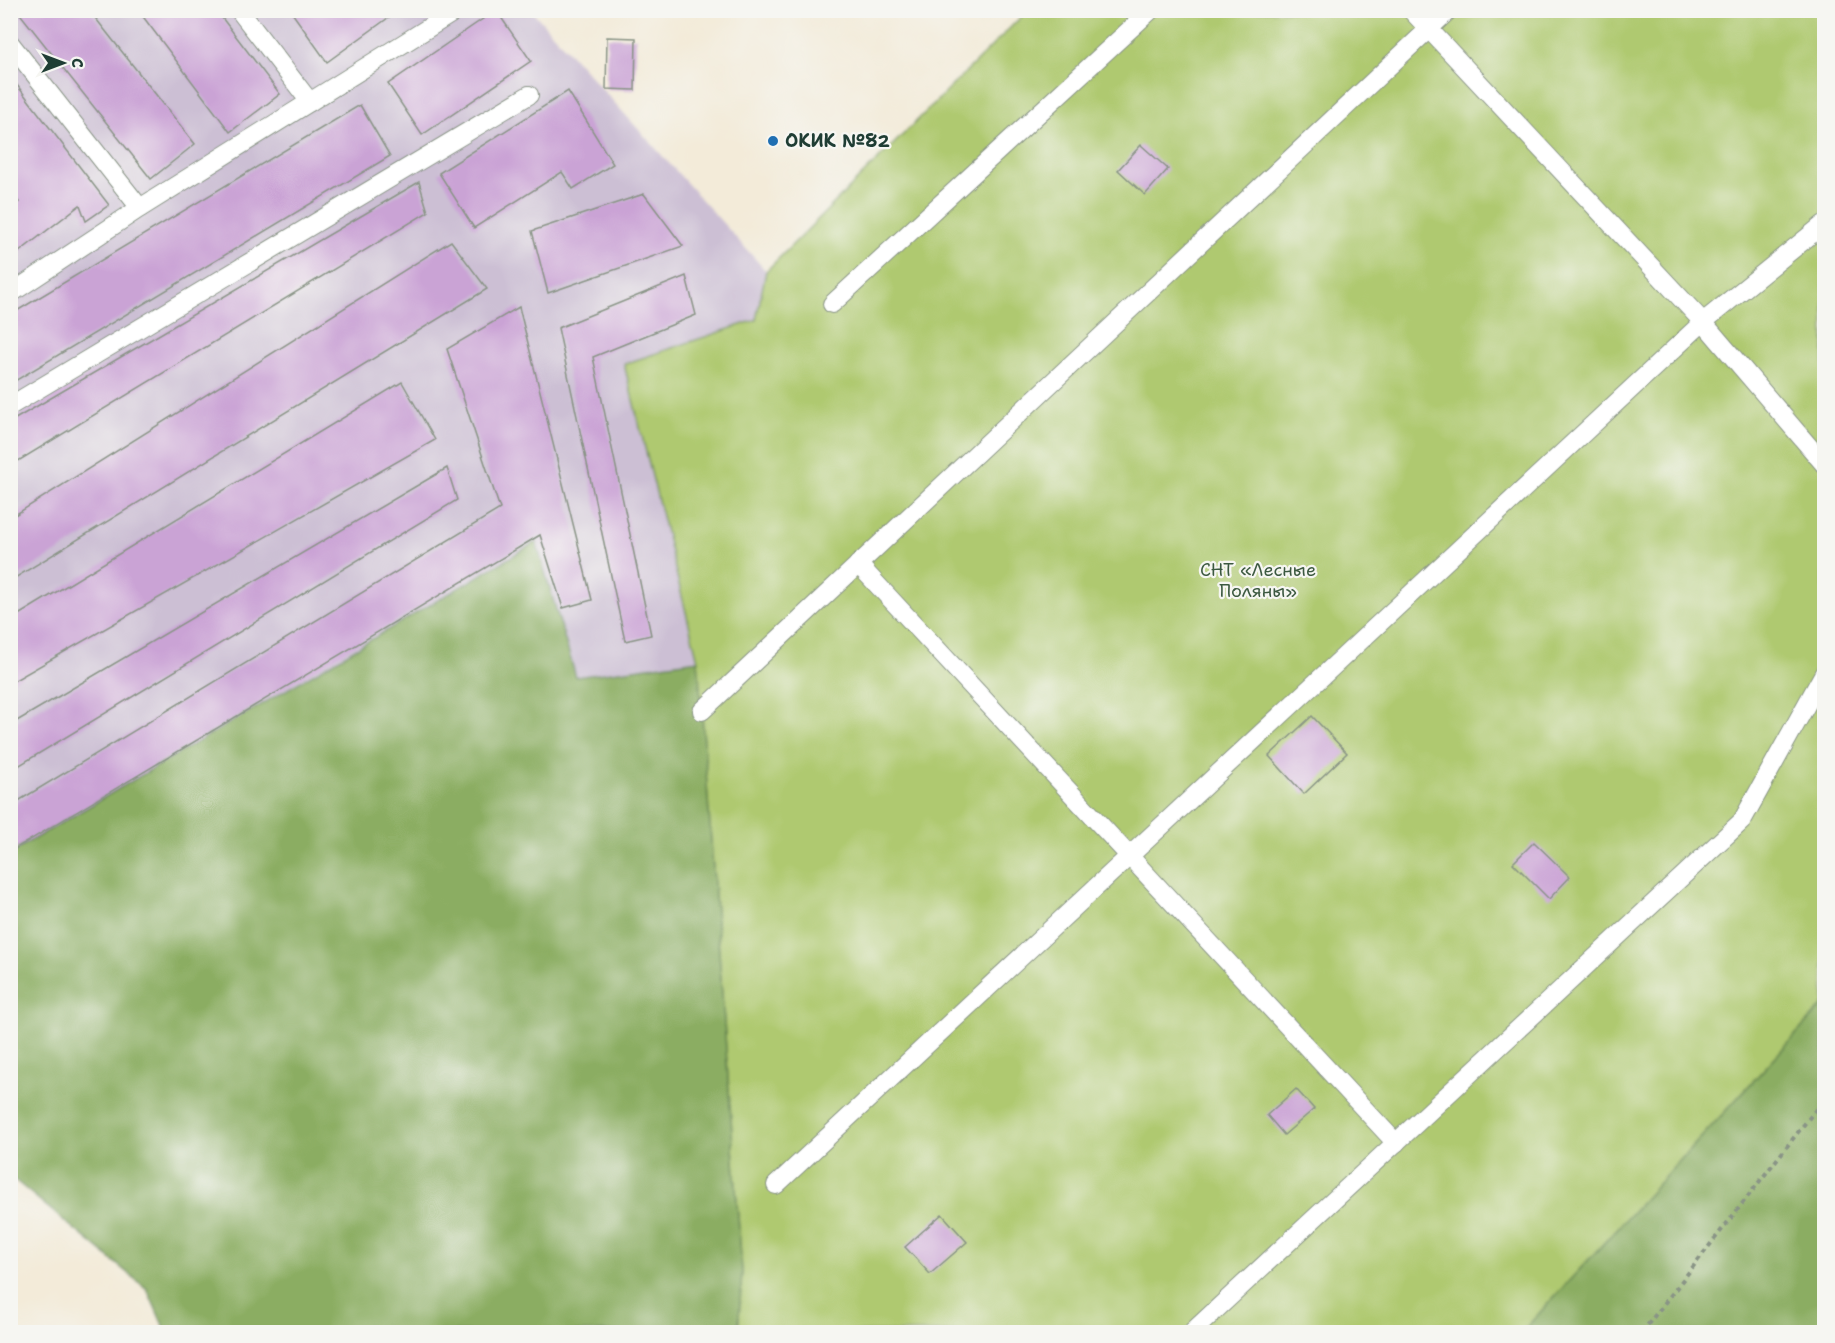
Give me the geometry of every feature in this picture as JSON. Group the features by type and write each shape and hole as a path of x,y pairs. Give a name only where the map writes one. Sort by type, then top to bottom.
{"lane":[{"path":"239,10 310,102"},
{"path":"10,294 140,208 457,10"},
{"path":"832,304 1151,10"},
{"path":"1411,10 1703,322 1824,464"},
{"path":"702,711 1449,10"},
{"path":"10,43 140,208"},
{"path":"10,406 528,95"},
{"path":"776,1185 1703,322 1824,224"},
{"path":"858,564 1396,1143"},
{"path":"1192,1332 1742,821 1824,673"}],"path":[{"path":"1642,1332 1824,1099"}],"shaded area":[{"path":"10,11 532,11 766,271 756,320 624,364 698,660 576,677 536,543 11,853"}],"green space":[{"name":"СНТ «Лесные Поляны»","path":"1027,11 1824,11 1824,1004 1522,1332 738,1332 742,1272 698,660 624,364 756,320 766,271"},
{"path":"536,542 576,677 698,660 742,1272 738,1332 166,1332 147,1289 11,1177 10,853"},
{"path":"1824,1004 1824,1332 1522,1332"}],"building":[{"path":"17,10 89,10 195,144 151,179"},
{"path":"138,10 216,10 280,94 230,132"},
{"path":"290,10 399,10 327,62"},
{"path":"496,10 531,61 422,135 388,84"},
{"path":"607,37 636,38 635,90 606,89"},
{"path":"10,76 109,205 86,221 80,205 10,259 10,209 19,202 10,190"},
{"path":"568,91 613,164 573,189 562,172 474,228 439,173"},
{"path":"360,105 390,156 10,384 10,315"},
{"path":"1141,145 1168,169 1145,195 1118,170"},
{"path":"419,182 428,212 10,466 10,422"},
{"path":"644,194 683,246 548,293 532,231"},
{"path":"451,241 487,289 10,581 10,518"},
{"path":"686,276 696,315 593,357 651,635 625,641 558,328"},
{"path":"519,307 592,600 563,608 540,535 10,852 10,806 500,509 447,349"},
{"path":"402,382 435,440 10,683 10,620"},
{"path":"447,468 457,500 10,771 10,725"},
{"path":"1312,716 1347,753 1304,794 1269,756"},
{"path":"1534,842 1570,877 1549,899 1513,863"},
{"path":"1296,1089 1314,1109 1284,1135 1267,1115"},
{"path":"942,1214 967,1242 930,1274 905,1247"}],"place":[{"name":"ОКИК №82","path":"773,141"}]}
